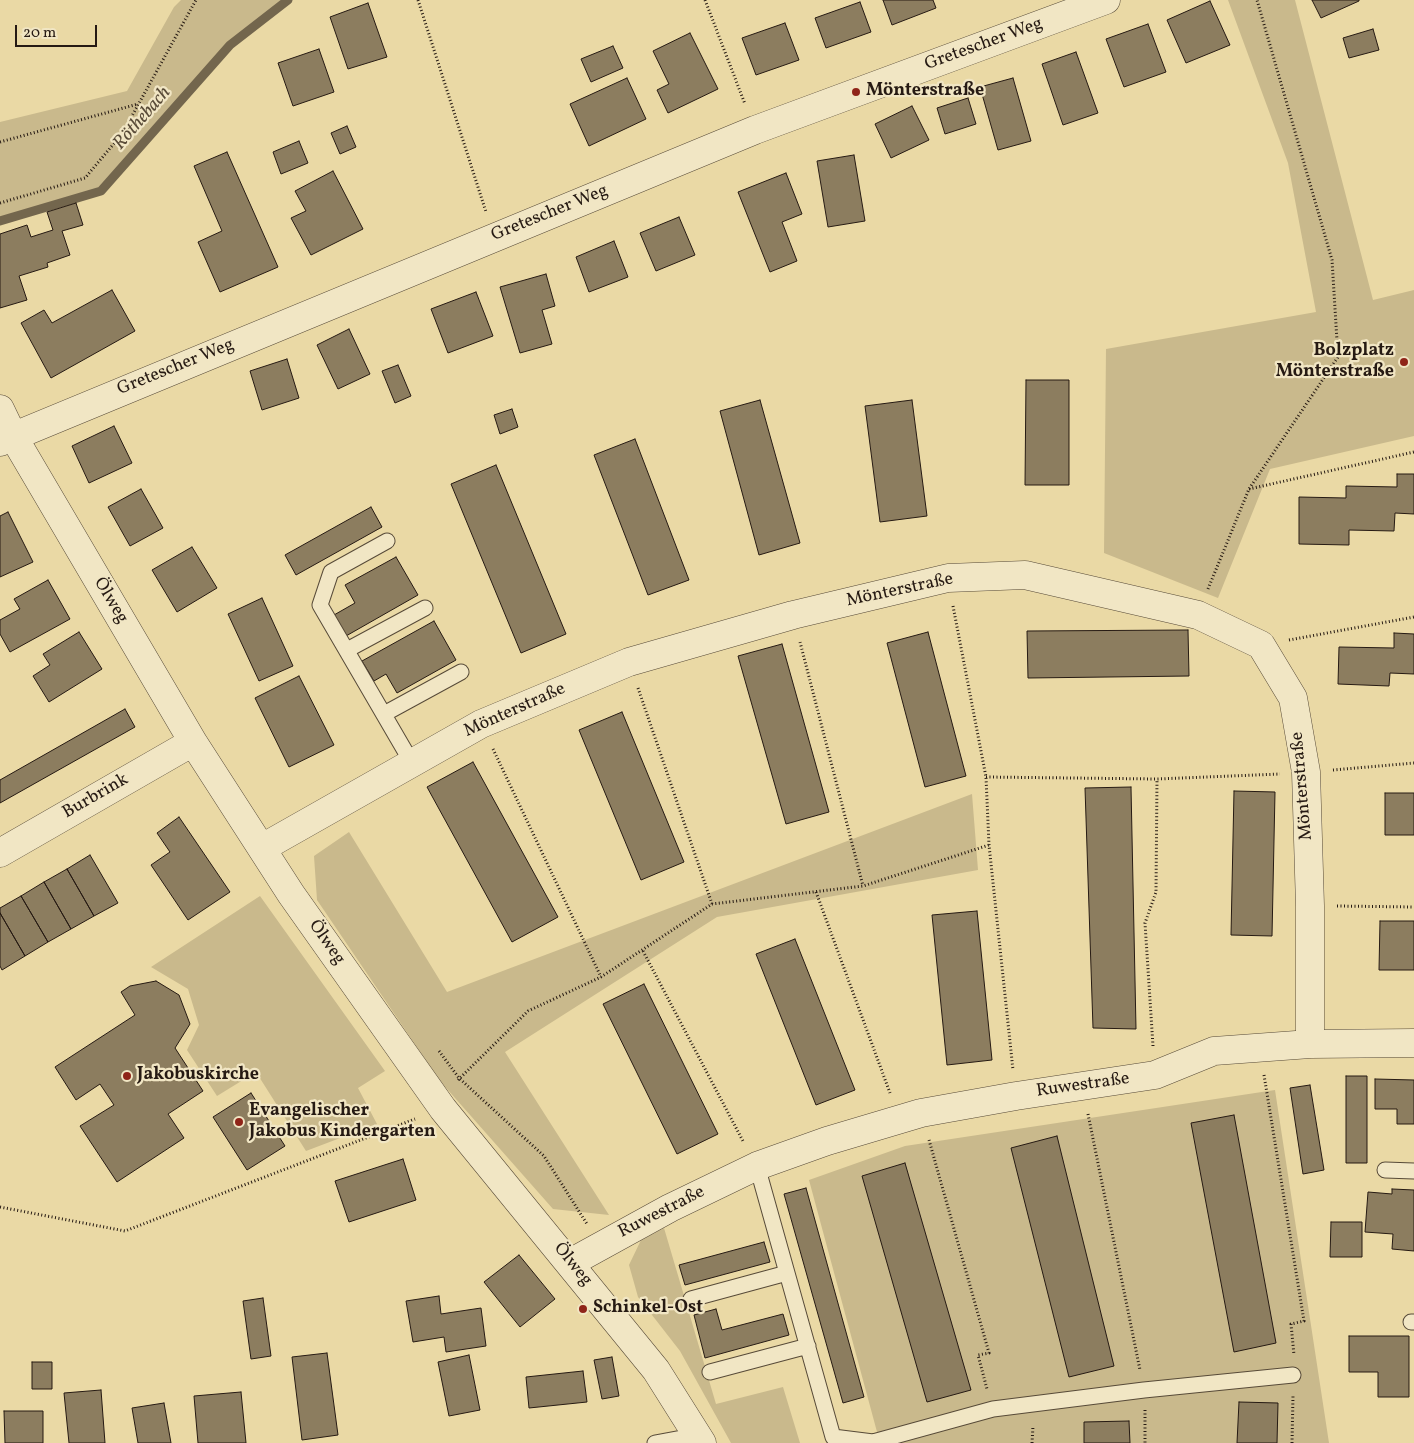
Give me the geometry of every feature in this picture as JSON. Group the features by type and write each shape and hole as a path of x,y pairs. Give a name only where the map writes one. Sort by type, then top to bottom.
{"street":[{"name":"Gretescher Weg","path":"6,439 755,130 1106,0"},
{"name":"Ölweg","path":"0,409 6,439 193,742 291,894 443,1108 656,1370 700,1439"},
{"name":"Mönterstraße","path":"262,848 481,724 629,662 793,615 948,578 1025,574 1198,615 1261,645 1294,698 1306,772 1310,906 1310,1044"},
{"name":"Burbrink","path":"0,853 193,742"},
{"name":"Ruwestraße","path":"570,1263 670,1208 756,1166 827,1141 910,1116 1016,1096 1155,1075 1214,1051 1310,1044 1414,1043"}],"lane":[{"path":"387,541 331,572 320,605 412,763"},
{"path":"347,650 424,608"},
{"path":"384,714 461,672"},
{"path":"756,1166 833,1437 873,1442 993,1409 1144,1390 1293,1375"},
{"path":"1385,1170 1414,1171"},
{"path":"691,1299 787,1273"},
{"path":"710,1372 808,1346"},
{"path":"655,1443 700,1439"}],"path":[{"path":"0,203 85,178 122,134 196,0"},
{"path":"418,0 494,237"},
{"path":"705,0 755,130"},
{"path":"1198,615 1249,489 1338,357 1332,260 1257,0"},
{"path":"0,142 139,103"},
{"path":"1249,489 1414,452"},
{"path":"948,578 986,777 989,845 1016,1096"},
{"path":"793,615 863,886"},
{"path":"1261,645 1414,617"},
{"path":"629,662 712,904"},
{"path":"481,724 601,977"},
{"path":"986,777 1157,779 1156,892 1145,923 1155,1075"},
{"path":"0,1208 125,1231 443,1108 459,1078 528,1011 601,977 712,904 863,886 989,845"},
{"path":"816,892 910,1116 989,1353 978,1355 993,1409"},
{"path":"1310,906 1414,907"},
{"path":"643,951 756,1166"},
{"path":"1260,1047 1304,1321 1291,1324 1294,1345 1292,1443"},
{"path":"459,1078 544,1156 600,1245"},
{"path":"1082,1086 1144,1390 1145,1443"}],"shaded area":[{"path":"181,0 288,0 230,45 101,191 0,221 0,122 127,91 174,7"},
{"path":"1228,0 1295,0 1373,300 1414,290 1414,436 1270,469 1218,598 1104,553 1106,349 1316,312 1288,163"},
{"path":"972,794 978,870 717,917 505,1052 609,1215 553,1209 440,1081 317,900 314,856 349,832 447,992"},
{"path":"260,896 385,1071 358,1088 377,1124 306,1151 256,1072 217,1096 187,1050 199,1025 188,989 151,967"},
{"path":"1275,1090 1329,1443 880,1443 809,1180 905,1146"},
{"path":"664,1228 716,1404 783,1387 800,1443 731,1443 680,1351 638,1297 629,1265 641,1240"}],"building":[{"path":"883,0 933,0 936,8 892,25"},
{"path":"1312,0 1359,0 1359,1 1321,18"},
{"path":"1210,1 1230,45 1186,63 1167,20"},
{"path":"860,2 871,32 826,48 815,18"},
{"path":"368,3 387,57 348,69 330,17"},
{"path":"785,23 799,60 756,75 742,38"},
{"path":"1148,24 1166,72 1124,87 1106,39"},
{"path":"1373,29 1379,50 1349,58 1343,38"},
{"path":"690,33 718,89 668,113 657,90 669,84 653,51"},
{"path":"613,46 623,68 591,82 581,59"},
{"path":"319,49 334,92 293,106 278,63"},
{"path":"1076,52 1098,113 1063,125 1042,64"},
{"path":"627,78 646,119 589,146 570,104"},
{"path":"1013,78 1031,141 998,150 980,87"},
{"path":"968,98 976,124 945,134 937,108"},
{"path":"912,106 929,140 891,158 875,124"},
{"path":"347,126 356,147 340,154 331,133"},
{"path":"299,141 308,163 281,174 273,152"},
{"path":"227,152 278,267 220,292 198,242 222,231 194,166"},
{"path":"854,155 865,221 828,227 817,161"},
{"path":"333,171 363,229 311,255 291,218 306,211 295,191"},
{"path":"786,173 802,214 782,222 797,261 770,272 738,192"},
{"path":"76,203 83,225 62,231 70,255 47,263 48,267 19,276 27,300 0,308 0,234 27,225 31,237 53,230 47,212"},
{"path":"679,217 695,255 656,271 640,233"},
{"path":"614,241 628,277 589,292 576,257"},
{"path":"546,274 555,306 542,310 552,344 520,353 500,287"},
{"path":"112,290 135,331 51,378 21,323 44,310 52,323"},
{"path":"476,292 493,336 448,353 431,309"},
{"path":"349,329 370,374 338,389 317,345"},
{"path":"287,359 299,398 262,410 250,371"},
{"path":"398,365 411,396 395,403 382,371"},
{"path":"1026,380 1069,380 1069,485 1025,485"},
{"path":"760,400 800,543 759,555 720,411"},
{"path":"912,400 927,516 880,522 865,406"},
{"path":"512,409 518,427 500,434 494,415"},
{"path":"114,426 132,463 89,483 72,446"},
{"path":"635,439 689,580 648,595 594,455"},
{"path":"496,465 566,634 521,653 451,484"},
{"path":"1397,474 1414,474 1414,514 1395,513 1394,531 1349,530 1349,545 1299,544 1299,497 1346,498 1346,486 1397,487"},
{"path":"141,489 163,528 130,546 108,507"},
{"path":"371,507 382,527 296,575 285,555"},
{"path":"8,512 33,562 0,577 0,516"},
{"path":"192,547 217,588 177,612 152,570"},
{"path":"396,557 418,595 346,636 334,615 355,603 345,585"},
{"path":"48,580 70,619 10,652 0,634 0,620 20,609 14,599"},
{"path":"262,598 293,666 259,681 228,614"},
{"path":"434,621 456,660 397,693 386,674 374,681 362,661"},
{"path":"1188,630 1189,676 1028,678 1027,631"},
{"path":"79,632 102,669 49,702 33,676 50,665 43,654"},
{"path":"928,632 966,776 925,787 887,643"},
{"path":"1394,633 1414,634 1414,674 1390,673 1389,686 1338,684 1339,647 1394,648"},
{"path":"782,644 829,812 786,824 738,656"},
{"path":"299,676 334,745 289,767 255,698"},
{"path":"125,709 135,727 0,803 0,780"},
{"path":"622,712 684,862 641,880 579,730"},
{"path":"473,762 558,917 512,942 427,787"},
{"path":"1131,787 1136,1029 1093,1028 1085,788"},
{"path":"1234,791 1275,792 1272,936 1231,935"},
{"path":"1385,793 1414,793 1414,835 1385,835"},
{"path":"179,817 230,892 188,920 151,865 170,852 157,833"},
{"path":"90,855 118,903 94,916 67,869"},
{"path":"67,869 94,916 71,929 44,882"},
{"path":"44,882 71,929 48,942 21,896"},
{"path":"21,896 48,942 25,956 0,913 0,908"},
{"path":"977,911 992,1060 947,1065 932,915"},
{"path":"0,913 25,956 2,970 0,966"},
{"path":"1380,921 1414,921 1414,970 1379,970"},
{"path":"795,939 855,1090 816,1105 756,954"},
{"name":"Jakobuskirche","path":"156,981 179,995 190,1024 175,1048 203,1091 168,1114 184,1138 117,1182 80,1126 114,1105 100,1084 76,1100 55,1067 135,1015 121,992 130,986"},
{"path":"644,984 718,1134 677,1154 603,1004"},
{"path":"1346,1076 1367,1076 1367,1163 1346,1163"},
{"path":"1375,1079 1414,1080 1414,1124 1397,1124 1397,1109 1375,1109"},
{"path":"1310,1085 1324,1170 1303,1174 1290,1088"},
{"path":"251,1093 285,1146 247,1170 213,1117"},
{"path":"1234,1115 1276,1343 1234,1352 1191,1123"},
{"path":"1057,1136 1114,1366 1069,1377 1011,1148"},
{"path":"403,1159 416,1200 349,1222 335,1181"},
{"path":"905,1163 971,1390 927,1402 862,1176"},
{"path":"806,1188 864,1397 843,1403 784,1194"},
{"path":"1392,1189 1414,1190 1414,1251 1392,1249 1393,1234 1365,1232 1368,1192 1392,1194"},
{"path":"1331,1222 1362,1222 1362,1257 1330,1257"},
{"path":"764,1242 770,1262 685,1285 679,1265"},
{"path":"519,1255 555,1299 520,1327 484,1282"},
{"path":"439,1296 441,1314 481,1308 486,1346 446,1352 444,1337 413,1342 406,1301"},
{"path":"263,1298 271,1356 251,1359 243,1301"},
{"path":"716,1309 722,1330 783,1314 789,1335 705,1358 694,1315"},
{"path":"1349,1336 1409,1336 1409,1397 1378,1397 1378,1372 1349,1372"},
{"path":"327,1353 338,1435 302,1440 292,1357"},
{"path":"469,1355 480,1410 449,1416 438,1362"},
{"path":"612,1357 619,1396 602,1399 594,1360"},
{"path":"32,1362 52,1362 52,1389 32,1389"},
{"path":"583,1371 587,1402 529,1408 526,1377"},
{"path":"101,1390 105,1443 69,1443 64,1393"},
{"path":"241,1392 246,1443 198,1443 194,1396"},
{"path":"1239,1402 1278,1403 1277,1443 1237,1443"},
{"path":"164,1403 171,1443 138,1443 132,1408"},
{"path":"4,1411 43,1411 43,1443 5,1443"},
{"path":"1129,1421 1130,1443 1084,1443 1084,1422"}],"waterway":[{"name":"Röthebach","path":"0,221 101,191 230,45 288,0"}],"place":[{"name":"Mönterstraße","path":"856,92"},
{"name":"Bolzplatz Mönterstraße","path":"1404,362"},
{"name":"Jakobuskirche","path":"127,1076"},
{"name":"Evangelischer Jakobus Kindergarten","path":"239,1122"},
{"name":"Schinkel-Ost","path":"583,1309"}]}
